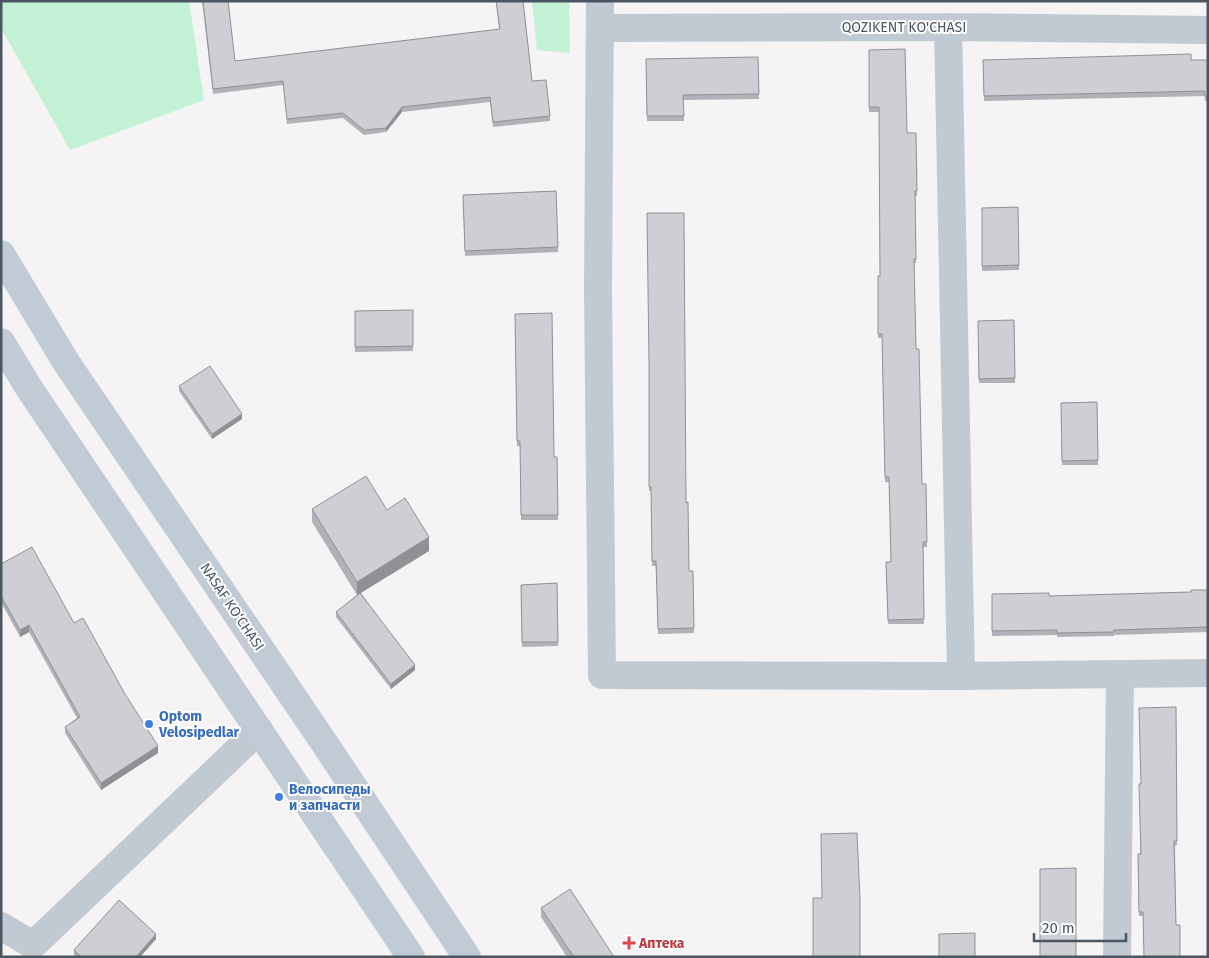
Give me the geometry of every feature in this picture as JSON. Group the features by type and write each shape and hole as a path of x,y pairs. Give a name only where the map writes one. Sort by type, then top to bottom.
{"main road":[{"name":"NASAF KO‘CHASI","path":"1,254 72,370 467,957"},
{"path":"1,342 29,388 411,957"}],"street":[{"name":"QOZIKENT KO'CHASI","path":"600,14 948,27 1208,30"},
{"path":"600,14 598,290 602,675 961,676 1208,673"},
{"path":"948,27 961,676"},
{"path":"1117,957 1120,675"},
{"path":"1,926 33,945 259,730"}],"green space":[{"path":"7,1 189,1 204,100 70,150 1,28 1,3"},
{"path":"532,1 569,1 570,53 537,50"}],"building":[{"path":"203,1 228,1 235,61 500,29 496,1 523,1 532,81 546,80 550,116 493,122 490,97 402,107 386,128 364,130 343,113 287,119 283,81 213,89"},
{"path":"905,49 907,133 916,133 916,259 914,259 916,349 919,349 922,484 926,484 927,542 923,542 924,619 888,620 886,562 891,562 889,477 885,477 882,334 878,334 878,276 880,276 879,107 869,107 869,50"},
{"path":"1191,54 1191,60 1208,60 1208,97 1205,97 1205,91 984,96 983,60"},
{"path":"758,57 759,94 683,95 684,116 647,116 646,59"},
{"path":"556,191 558,247 465,251 463,195"},
{"path":"1018,207 1019,265 982,266 982,208"},
{"path":"647,213 684,213 686,503 688,502 689,571 693,571 694,628 658,629 656,561 652,561 651,487 649,487"},
{"path":"413,310 413,346 355,347 355,311"},
{"path":"552,313 554,457 557,457 558,515 521,515 520,441 517,441 515,314"},
{"path":"1014,320 1015,378 979,379 978,321"},
{"path":"210,366 242,414 212,434 179,386"},
{"path":"1097,402 1098,460 1062,461 1061,403"},
{"path":"366,476 387,510 405,498 429,537 357,582 312,509"},
{"path":"32,547 74,623 83,618 125,694 158,746 101,783 65,727 80,717 29,625 20,630 1,596 1,564"},
{"path":"557,583 558,642 522,642 521,585"},
{"path":"1191,590 1208,590 1208,627 1114,630 1114,632 1057,633 1057,630 992,631 992,594 1049,593 1049,596 1191,592"},
{"path":"360,593 415,665 391,684 336,612"},
{"path":"1176,707 1177,841 1174,841 1176,925 1180,925 1180,957 1144,957 1143,912 1139,912 1138,854 1141,854 1139,784 1141,784 1139,708"},
{"path":"857,833 860,957 813,957 813,898 822,898 821,834"},
{"path":"1076,868 1076,957 1040,957 1040,869"},
{"path":"570,889 614,957 574,957 541,908"},
{"path":"119,900 156,934 136,957 81,957 74,950"},
{"path":"975,933 975,957 939,957 939,934"}],"place":[{"name":"Optom Velosipedlar","path":"149,724"},
{"name":"Велосипеды и запчасти","path":"279,797"},
{"name":"Аптека","path":"629,943"}]}
